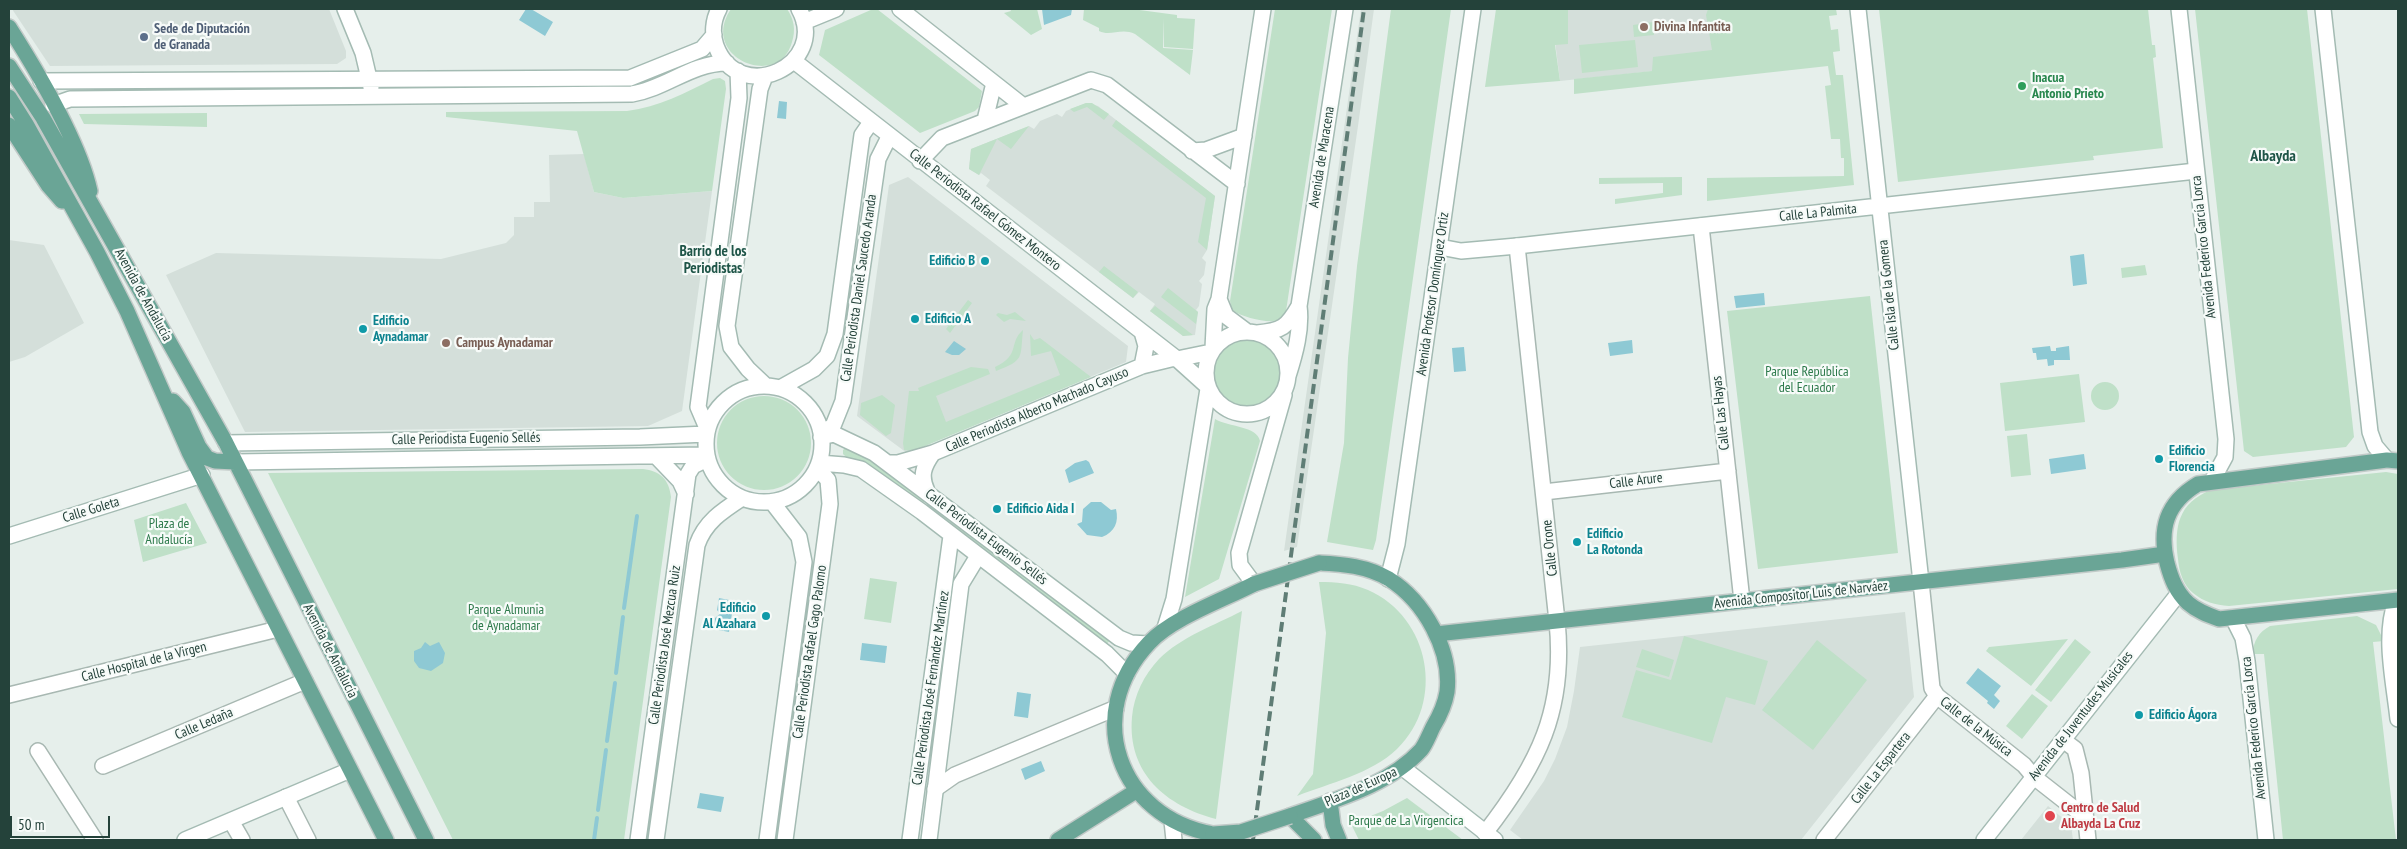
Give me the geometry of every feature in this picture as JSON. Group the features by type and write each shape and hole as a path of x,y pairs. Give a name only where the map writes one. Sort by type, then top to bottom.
{"main road":[{"name":"Avenida de Andalucía","path":"9,27 41,81 85,171 94,207"},
{"name":"Avenida de Andalucía","path":"9,66 43,118 226,443 426,840"},
{"name":"Avenida de Andalucía","path":"9,97 83,225 127,311 189,452 386,840"},
{"name":"Avenida de Andalucía","path":"9,125 48,185 83,225"},
{"name":"Avenida de Andalucía","path":"159,385 183,412 199,446 207,458 215,461 235,462"},
{"path":"2392,460 2198,484 2186,491 2176,502 2168,516 2163,534 2170,577 2179,592 2188,604 2202,613 2219,619 2397,600"},
{"path":"202,475 235,462"},
{"name":"Avenida Compositor Luis de Narváez","path":"1436,634 2165,554"},
{"name":"Plaza de Europa","path":"1319,563 1348,564 1388,579 1408,594 1436,634 1445,664 1447,692 1440,715 1422,749 1403,768 1330,801 1241,832 1213,834 1194,830 1172,821 1148,803 1136,791 1119,755 1113,731 1116,708 1127,674 1148,644 1165,628 1254,584 1319,563"},
{"path":"1058,840 1136,791"},
{"path":"1330,801 1333,825 1339,840"},
{"path":"1290,816 1314,840"}],"street":[{"path":"345,9 371,80 372,96"},
{"path":"53,105 70,99 632,94 648,91 711,63 732,67 754,76 765,76 784,69 794,61 803,45 802,15 836,9"},
{"path":"1219,299 1226,316 1251,332 1268,337 1282,350 1287,363 1287,382 1277,402 1266,410 1255,414 1242,414 1227,410 1216,401 1208,388 1205,374 1212,350 1215,309 1219,299 1263,9"},
{"name":"Avenida de Maracena","path":"1254,584 1240,565 1239,553 1294,356 1301,317 1299,306 1345,9"},
{"name":"Avenida Profesor Domínguez Ortiz","path":"1388,579 1397,544 1474,9"},
{"name":"Calle Isla de la Gomera","path":"1858,9 1920,582"},
{"name":"Avenida Federico García Lorca","path":"2178,9 2226,439 2225,458 2212,481"},
{"path":"716,10 714,35 718,50 732,67 740,98 698,407 707,431 707,457 714,474 724,487 742,498 772,502 797,492 809,480 818,466 821,435 816,418 807,405 797,396 773,387 748,370 731,347 727,326 760,88 765,76"},
{"path":"2324,10 2370,432 2375,446 2392,460"},
{"path":"906,11 1022,105"},
{"path":"41,81 630,78 702,49 714,35"},
{"name":"Calle Periodista Rafael Gómez Montero","path":"794,61 920,161 1176,358 1208,388"},
{"path":"920,161 942,138 1084,81 1098,81 1237,184"},
{"path":"985,120 994,83"},
{"name":"Calle Periodista Daniel Saucedo Aranda","path":"773,387 814,369 827,356 835,334 862,135 871,122"},
{"name":"Calle Periodista Daniel Saucedo Aranda","path":"821,435 833,426 844,401 878,159 889,136"},
{"path":"1192,151 1206,150 1244,136"},
{"name":"Calle La Palmita","path":"1440,247 1461,251 1517,246 2196,171"},
{"name":"Calle Las Hayas","path":"1701,226 1742,601"},
{"name":"Calle Orone","path":"1490,836 1532,766 1546,734 1555,701 1559,662 1558,621 1517,246"},
{"name":"Avenida de Maracena","path":"1251,332 1274,332 1286,326 1299,306"},
{"name":"Calle Periodista Alberto Machado Cayuso","path":"1142,332 1146,346 1142,366"},
{"path":"1176,358 1212,350 1225,337 1251,332"},
{"name":"Calle Periodista Alberto Machado Cayuso","path":"889,463 898,463 932,454 1142,366 1176,358"},
{"path":"707,431 718,408 736,392 750,387 773,387"},
{"path":"1165,628 1174,599 1208,388"},
{"name":"Calle Periodista Eugenio Sellés","path":"226,443 640,437 707,431"},
{"name":"Calle Periodista Eugenio Sellés","path":"821,435 835,435 869,450 889,463 1119,638 1131,643 1148,644"},
{"path":"173,484 189,465 189,452"},
{"name":"Calle Periodista Alberto Machado Cayuso","path":"927,492 922,481 923,469 932,454"},
{"path":"656,456 680,481 686,494"},
{"name":"Calle Periodista Eugenio Sellés","path":"235,462 656,456 707,457"},
{"name":"Calle Periodista José Mezcua Ruiz","path":"638,840 688,474 693,466 707,457"},
{"name":"Calle Periodista Eugenio Sellés","path":"818,466 844,465 861,469 1107,654 1127,674"},
{"name":"Calle Periodista Rafael Gago Palomo","path":"785,840 830,504 828,480 818,466"},
{"name":"Calle Arure","path":"1544,492 1728,471"},
{"name":"Calle Goleta","path":"9,536 202,475"},
{"name":"Calle Periodista José Mezcua Ruiz","path":"656,840 697,545 702,531 712,520 742,498"},
{"name":"Calle Periodista Rafael Gago Palomo","path":"767,840 804,562 799,537 772,502"},
{"name":"Calle Periodista José Fernández Martínez","path":"910,840 951,536"},
{"name":"Calle Periodista José Fernández Martínez","path":"929,840 961,584 978,556"},
{"name":"Calle de la Música","path":"1920,582 1932,688 1937,696 2024,765 2034,776 2085,817"},
{"name":"Avenida de Juventudes Musicales","path":"1984,840 2179,592"},
{"path":"2397,600 2391,614 2390,645 2398,719"},
{"name":"Avenida Federico García Lorca","path":"2233,618 2243,638 2247,660 2266,840"},
{"name":"Calle Hospital de la Virgen","path":"9,695 278,629"},
{"name":"Calle Ledaña","path":"103,766 305,681"},
{"name":"Calle La Espartera","path":"1824,840 1937,696"},
{"path":"935,789 955,775 1116,708"},
{"path":"2063,740 2075,749 2081,773 2088,840"},
{"path":"38,751 95,840"},
{"path":"938,766 955,775"},
{"path":"1403,768 1490,836"},
{"path":"185,840 350,770"},
{"path":"286,797 308,840"},
{"path":"231,821 242,840"},
{"path":"1172,821 1174,840"}],"shaded area":[{"path":"12,9 329,9 346,51 346,58 337,64 50,66"},
{"path":"1361,9 1374,9 1358,126 1297,547 1284,551"},
{"name":"Divina Infantita","path":"1551,9 1733,9 1739,62 1560,81"},
{"path":"1086,103 1098,106 1215,196 1207,250 1202,258 1206,262 1204,275 1199,281 1202,284 1199,306 1196,310 1198,312 1195,335 1183,336 1150,311 1155,304 1139,292 1133,298 986,186 990,180 981,173 979,175 969,169 971,149 1029,126 1034,129 1040,121 1057,114 1062,117 1066,111"},
{"name":"Campus Aynadamar","path":"584,154 594,192 623,198 712,191 682,411 648,426 245,432 166,275 216,253 441,259 506,243 514,235 514,217 534,217 534,202 550,202 549,155"},
{"path":"908,177 1128,346 1126,362 907,453 857,416 889,185"},
{"path":"9,240 44,245 84,323 25,357 9,362"},
{"path":"1905,612 1914,697 1801,840 1523,840 1510,830 1544,781 1555,759 1567,727 1580,647"},
{"name":"Centro de Salud Albayda La Cruz","path":"2048,806 2071,825 2073,840 2021,840"}],"green space":[{"path":"731,9 787,9 793,21 794,33 792,42 784,57 772,64 758,66 744,62 732,53 725,41 724,26"},
{"path":"877,9 982,91 979,107 975,111 920,133 819,55 825,30"},
{"path":"1010,9 1037,9 1042,29 1031,35 1004,13 1011,11"},
{"path":"1084,9 1132,9 1177,15 1177,18 1195,19 1193,49 1164,47 1164,18 1163,48 1193,50 1190,75 1135,34 1125,31 1103,33 1099,31 1099,28 1083,20"},
{"path":"1275,9 1332,9 1286,311 1278,320 1264,321 1236,313 1232,310 1230,301"},
{"path":"1391,9 1451,9 1376,540 1373,550 1327,542 1344,443 1348,358 1357,266"},
{"path":"1496,9 1568,9 1568,44 1555,45 1560,81 1485,87"},
{"path":"1708,9 1836,9 1837,15 1829,16 1831,30 1838,29 1840,51 1833,52 1836,75 1843,75 1854,185 1707,201 1707,178 1844,176 1844,158 1841,158 1840,139 1831,139 1825,86 1831,85 1828,66 1574,94 1574,79 1652,71 1653,57 1712,50 1706,15"},
{"name":"Inacua Antonio Prieto","path":"1879,9 2148,9 2152,45 2155,45 2156,57 2153,58 2163,148 2093,156 2094,160 1898,182"},
{"path":"2195,9 2307,9 2354,437 2346,447 2253,457 2244,451"},
{"path":"1653,22 1654,35 1634,37 1633,25"},
{"path":"1635,40 1638,67 1582,73 1579,45"},
{"path":"720,78 725,81 726,89 712,191 623,198 594,192 577,131 446,117 446,112 627,111 661,103 713,79"},
{"path":"1086,103 1092,103 1109,114 1104,120 1087,107 1074,112 1070,109"},
{"path":"207,113 207,127 84,124 79,114"},
{"path":"1116,120 1215,196 1207,250 1198,242 1206,198 1112,126"},
{"path":"1029,126 1011,149 997,139 979,175 969,169 971,149"},
{"path":"1682,177 1682,195 1615,204 1615,199 1663,193 1663,183 1599,184 1599,178"},
{"path":"2145,265 2147,275 2122,278 2121,268"},
{"path":"1104,266 1138,292 1133,298 1099,272"},
{"path":"1168,288 1198,312 1196,324 1161,297"},
{"name":"Parque República del Ecuador","path":"1870,296 1898,553 1758,569 1727,311"},
{"path":"968,300 972,303 950,333 946,329"},
{"path":"1155,306 1193,335 1183,336 1150,311"},
{"path":"1015,312 1026,321 1010,319 1004,322 996,315 998,313 1007,315"},
{"path":"1023,330 1022,347 1019,357 1012,364 996,371 995,367 1008,358"},
{"path":"1030,334 1034,340 1040,338 1091,377 913,451 904,450 903,443 909,391 919,391 918,388 971,367 988,369 990,374 936,396 946,422 1060,375 1051,351 1031,356"},
{"path":"1253,338 1266,344 1275,353 1279,359 1281,373 1279,387 1271,398 1260,406 1239,408 1232,406 1221,398 1213,387 1211,366 1213,359 1221,348 1232,340"},
{"path":"2079,374 2085,422 2005,431 2000,383"},
{"path":"2105,382 2115,386 2119,396 2115,406 2105,410 2095,406 2091,396 2095,386"},
{"path":"882,395 895,405 891,433 886,436 860,415 861,403"},
{"path":"764,396 782,400 797,410 807,425 811,443 807,461 797,476 782,486 764,490 746,486 731,476 721,461 717,443 721,425 731,410 746,400"},
{"path":"1215,419 1254,432 1260,441 1219,579 1185,597"},
{"path":"2027,434 2031,475 2011,477 2007,436"},
{"path":"846,447 852,447 927,498 921,506 873,468 847,458 843,454 843,450"},
{"name":"Parque Almunia de Aynadamar","path":"643,469 663,477 668,485 671,497 624,840 453,840 268,473"},
{"path":"2386,472 2398,474 2398,589 2229,606 2214,604 2201,599 2184,582 2178,559 2178,527 2185,509 2200,495 2211,490"},
{"name":"Plaza de Andalucía","path":"186,503 207,543 143,562 134,520"},
{"path":"935,504 1112,638 1105,646 929,511"},
{"path":"870,578 897,582 891,623 864,619"},
{"path":"1319,582 1356,586 1368,590 1389,603 1406,620 1417,640 1424,662 1426,685 1422,708 1412,730 1387,758 1363,771 1297,796 1313,774 1326,633"},
{"path":"1242,611 1216,819 1181,805 1166,796 1153,784 1143,770 1136,755 1132,737 1132,717 1135,701 1141,686 1159,659 1177,644"},
{"path":"2357,616 2376,625 2384,641 2373,642 2396,840 2283,840 2264,654 2253,654 2255,641 2270,626"},
{"path":"1684,636 1768,661 1755,705 1726,697 1712,743 1622,717 1636,670 1671,680"},
{"path":"2068,639 2031,686 1986,651 1989,647"},
{"path":"2075,639 2091,652 2051,702 2035,690"},
{"path":"1817,640 1867,680 1813,750 1762,710"},
{"path":"1642,649 1674,660 1669,677 1636,667"},
{"path":"2032,694 2048,706 2022,739 2006,726"},
{"name":"Parque de La Virgencica","path":"1407,798 1463,840 1359,840 1351,824 1383,811"}],"water":[{"path":"526,9 531,9 553,22 545,36 519,20"},
{"path":"1042,9 1072,9 1071,15 1044,25"},
{"path":"779,101 787,102 786,119 777,118"},
{"path":"2084,254 2087,284 2073,286 2070,256"},
{"path":"1764,293 1765,305 1736,308 1734,296"},
{"path":"1632,340 1633,353 1610,356 1608,343"},
{"path":"954,341 966,349 959,355 945,352"},
{"path":"2050,346 2051,351 2056,351 2056,348 2069,346 2070,360 2054,360 2054,365 2048,366 2047,359 2037,360 2036,353 2033,353 2032,348"},
{"path":"1464,347 1466,371 1454,372 1452,348"},
{"path":"2084,454 2086,469 2051,474 2049,459"},
{"path":"1086,460 1089,462 1094,473 1069,483 1065,470 1075,463"},
{"path":"1091,502 1101,502 1111,510 1116,509 1117,518 1115,526 1102,537 1087,535 1077,524 1082,522 1083,509"},
{"path":"719,598 734,601 729,632 714,629 715,618 720,614 717,610"},
{"path":"425,642 430,646 439,642 445,653 443,663 431,671 419,668 414,661 414,651 421,648"},
{"path":"862,643 887,646 885,663 860,660"},
{"path":"1978,668 2001,686 1994,695 2000,701 1994,709 1987,703 1988,701 1966,683"},
{"path":"1017,692 1031,694 1028,718 1014,716"},
{"path":"1041,761 1045,771 1025,780 1021,769"},
{"path":"700,793 724,797 721,812 697,808"}],"waterway":[{"path":"624,608 637,516"},
{"path":"616,673 623,617"},
{"path":"607,741 615,683"},
{"path":"598,810 606,750"},
{"path":"594,840 597,818"}],"railway":[{"path":"1253,840 1364,9"}],"place":[{"name":"Divina Infantita","path":"1644,27"},
{"name":"Sede de Diputación de Granada","path":"144,37"},
{"name":"Inacua Antonio Prieto","path":"2022,86"},
{"name":"Edificio B","path":"985,261"},
{"name":"Edificio A","path":"915,319"},
{"name":"Edificio Aynadamar","path":"363,329"},
{"name":"Campus Aynadamar","path":"446,343"},
{"name":"Edificio Florencia","path":"2159,459"},
{"name":"Edificio Aida I","path":"997,509"},
{"name":"Edificio La Rotonda","path":"1577,542"},
{"name":"Edificio Al Azahara","path":"766,616"},
{"name":"Edificio Ágora","path":"2139,715"},
{"name":"Centro de Salud Albayda La Cruz","path":"2050,816"}],"district":[{"name":"Albayda","path":"2273,156"},
{"name":"Barrio de los Periodistas","path":"713,260"}]}
